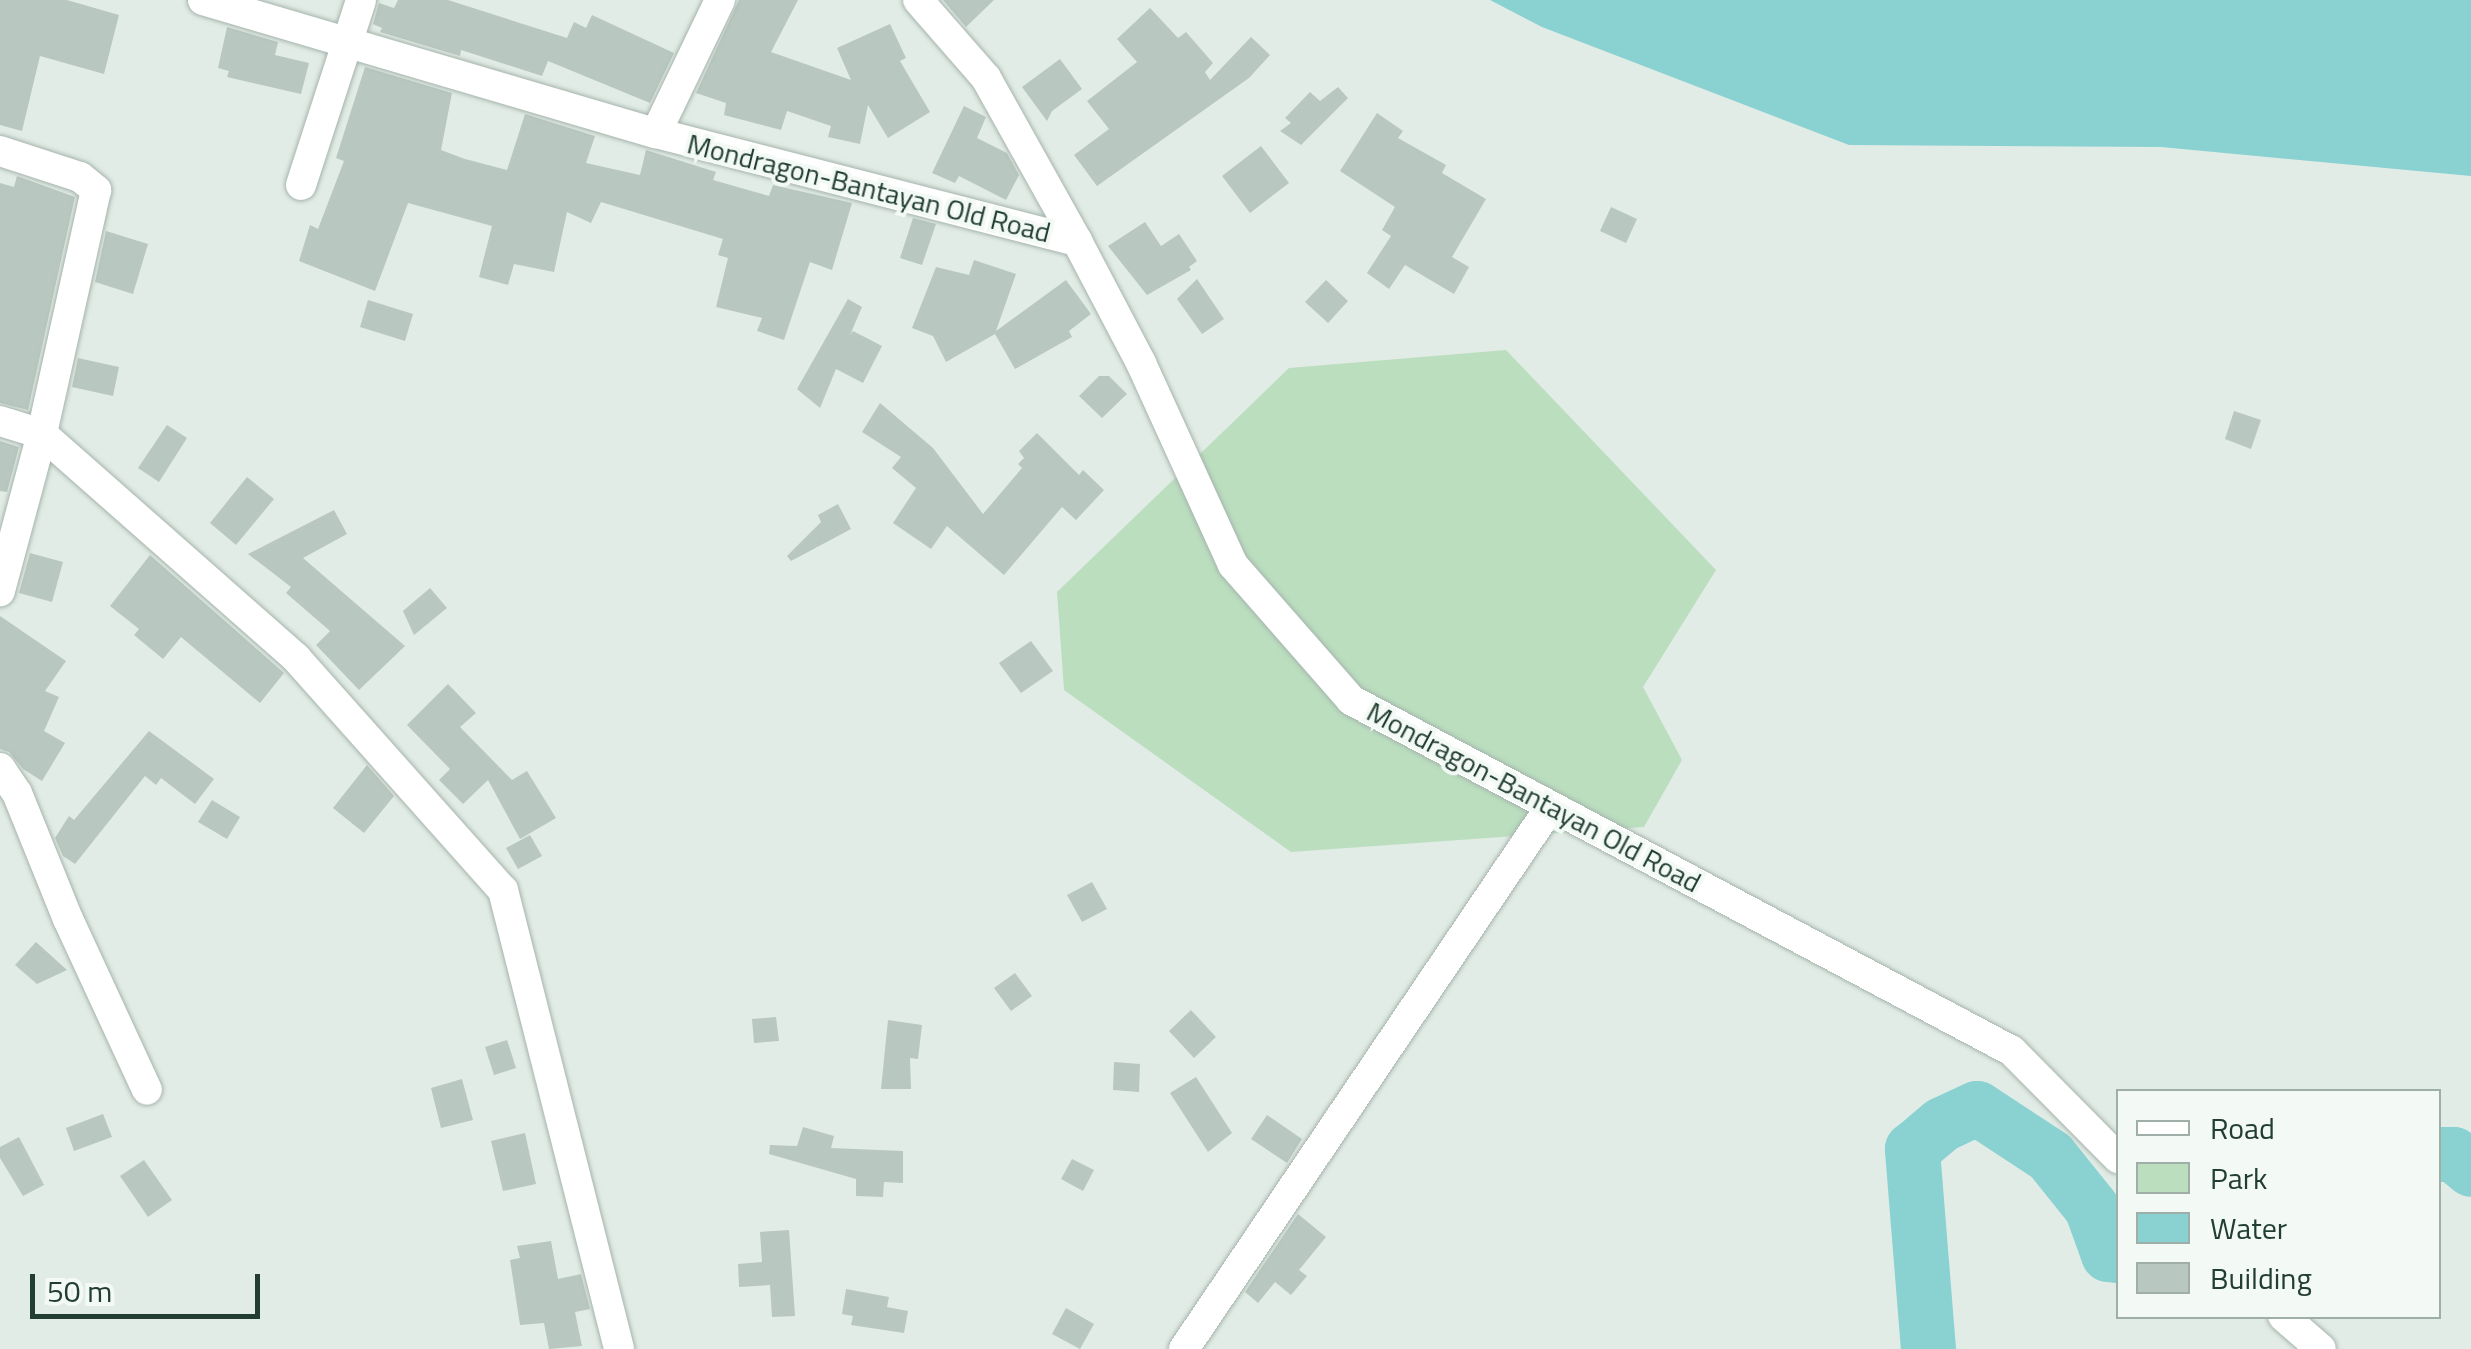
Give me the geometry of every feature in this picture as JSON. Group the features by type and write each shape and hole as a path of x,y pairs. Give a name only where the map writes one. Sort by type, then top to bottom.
{"street":[{"name":"Mondragon-Bantayan Old Road","path":"203,0 656,133 1077,242 1141,363 1233,565 1350,700 1549,809 2012,1051 2116,1156"},
{"path":"300,185 361,0"},
{"path":"656,133 720,0"},
{"path":"918,0 986,78 1077,242"},
{"path":"0,150 80,178 96,190 42,434 0,591"},
{"path":"0,422 42,434 296,658 503,890 620,1349"},
{"path":"0,768 18,794 68,919 147,1090"},
{"path":"1184,1349 1549,809"},
{"path":"2286,1319 2321,1349"}],"green space":[{"path":"1506,350 1716,570 1643,687 1682,760 1644,827 1291,852 1064,690 1057,592 1289,368"}],"water":[{"path":"1490,0 2471,0 2471,176 2161,147 1849,145 1542,27"}],"building":[{"path":"0,0 67,0 119,15 104,74 40,56 22,131 0,125"},
{"path":"398,0 448,0 567,38 574,22 586,28 592,15 674,53 650,103 548,61 542,76 461,50 460,56 380,32 382,28 373,24 379,3 394,8"},
{"path":"739,0 798,0 771,52 851,80 837,48 890,24 906,58 900,61 930,112 888,138 868,105 860,144 828,137 831,126 787,111 781,130 724,115 726,103 696,93"},
{"path":"943,0 994,0 966,27"},
{"path":"1150,8 1178,38 1186,32 1213,63 1205,72 1210,80 1251,37 1270,55 1249,78 1097,186 1074,155 1109,129 1087,101 1137,62 1117,39"},
{"path":"227,27 278,42 275,55 309,63 301,94 227,77 229,71 218,68"},
{"path":"1060,59 1082,89 1052,111 1047,121 1022,87"},
{"path":"365,67 452,93 441,150 465,159 507,170 525,114 595,136 586,163 640,175 646,150 716,172 713,180 769,196 773,185 852,203 832,270 810,262 784,340 757,331 762,318 716,307 728,258 718,255 723,239 601,202 591,223 567,212 554,272 514,264 508,285 479,277 492,226 408,203 375,291 299,261 310,225 318,229 344,161 336,158"},
{"path":"1338,87 1348,98 1301,145 1280,131 1291,123 1285,118 1310,92 1320,101"},
{"path":"964,106 986,117 977,138 1007,153 1019,175 1006,200 959,176 955,183 932,173"},
{"path":"1377,113 1403,131 1398,138 1446,165 1442,173 1486,199 1452,257 1469,267 1454,294 1405,265 1389,289 1367,273 1391,236 1382,230 1395,207 1340,171"},
{"path":"1261,146 1289,183 1250,213 1222,176"},
{"path":"17,176 75,197 28,410 0,403 0,183 14,187"},
{"path":"1611,207 1637,219 1626,243 1600,231"},
{"path":"913,218 936,224 922,265 900,258"},
{"path":"1145,222 1161,246 1179,234 1197,261 1189,267 1191,270 1147,295 1108,246"},
{"path":"106,231 148,244 133,294 95,282"},
{"path":"974,260 1016,274 996,331 1066,280 1091,314 1069,331 1072,337 1015,369 995,334 946,362 933,336 912,328 936,267 969,275"},
{"path":"1197,279 1224,319 1202,334 1177,299"},
{"path":"1326,280 1348,301 1328,323 1305,302"},
{"path":"848,299 862,307 850,335 853,331 882,346 863,383 836,369 820,408 797,389"},
{"path":"368,300 413,314 405,341 360,327"},
{"path":"78,358 119,367 113,396 72,387"},
{"path":"1099,376 1109,376 1127,394 1102,418 1079,396"},
{"path":"880,403 933,448 983,514 1022,468 1018,464 1024,458 1019,451 1037,433 1079,475 1083,470 1104,490 1076,520 1062,507 1004,575 947,526 931,549 893,523 916,488 892,468 901,457 862,432"},
{"path":"2234,411 2261,420 2251,449 2225,439"},
{"path":"167,425 187,438 159,482 138,468"},
{"path":"0,441 19,447 7,492 0,491"},
{"path":"247,477 274,499 236,545 210,523"},
{"path":"838,504 851,529 791,561 787,556 821,522 818,515"},
{"path":"334,510 347,534 303,558 405,646 359,690 316,645 330,631 286,593 291,587 248,554"},
{"path":"30,553 63,562 52,602 19,593"},
{"path":"150,555 284,673 260,703 181,637 163,659 134,635 139,629 110,606"},
{"path":"430,588 447,608 414,635 403,611"},
{"path":"0,616 66,661 45,691 59,697 44,731 65,743 42,781 23,769 9,752 0,749"},
{"path":"1031,641 1053,671 1021,693 999,663"},
{"path":"448,684 476,713 460,727 512,780 527,771 556,818 520,839 488,780 463,804 439,780 450,769 407,725"},
{"path":"149,731 214,779 195,804 161,778 156,785 145,776 75,864 63,856 55,838 69,816 74,820"},
{"path":"367,765 394,796 364,833 333,808"},
{"path":"212,800 240,817 227,839 198,822"},
{"path":"530,835 542,856 518,869 506,848"},
{"path":"1092,882 1107,909 1082,922 1067,895"},
{"path":"36,942 67,970 37,984 15,965"},
{"path":"1015,973 1032,996 1011,1011 994,988"},
{"path":"1191,1010 1216,1037 1194,1058 1169,1031"},
{"path":"776,1017 779,1041 754,1043 752,1019"},
{"path":"888,1020 922,1025 918,1059 910,1058 911,1089 881,1089"},
{"path":"507,1040 516,1068 494,1075 485,1047"},
{"path":"1114,1062 1140,1064 1139,1092 1113,1090"},
{"path":"1196,1077 1232,1133 1208,1152 1170,1093"},
{"path":"462,1079 473,1120 441,1128 431,1088"},
{"path":"103,1114 112,1137 74,1151 66,1128"},
{"path":"1267,1115 1302,1139 1287,1163 1251,1139"},
{"path":"803,1127 834,1136 831,1148 903,1151 903,1183 884,1182 883,1197 856,1196 856,1179 769,1154 770,1145 797,1146"},
{"path":"525,1133 536,1184 503,1191 491,1141"},
{"path":"19,1137 44,1185 23,1196 0,1158 0,1147"},
{"path":"1072,1159 1094,1170 1083,1191 1061,1179"},
{"path":"144,1160 172,1200 148,1217 120,1176"},
{"path":"1298,1214 1326,1237 1299,1270 1307,1276 1291,1295 1275,1282 1258,1303 1245,1292"},
{"path":"789,1230 795,1316 772,1317 770,1285 739,1287 738,1264 762,1262 760,1232"},
{"path":"551,1241 558,1279 581,1274 590,1309 575,1312 582,1346 549,1349 544,1323 520,1325 510,1260 520,1258 517,1246"},
{"path":"846,1289 889,1297 887,1307 908,1311 904,1333 851,1325 853,1316 842,1314"},
{"path":"1066,1308 1094,1324 1080,1349 1052,1334"}],"waterway":[{"path":"1928,1349 1912,1149 1942,1124 1977,1108 2050,1156 2091,1207 2108,1254 2116,1255"},
{"path":"2441,1154 2453,1154 2471,1169"}]}
